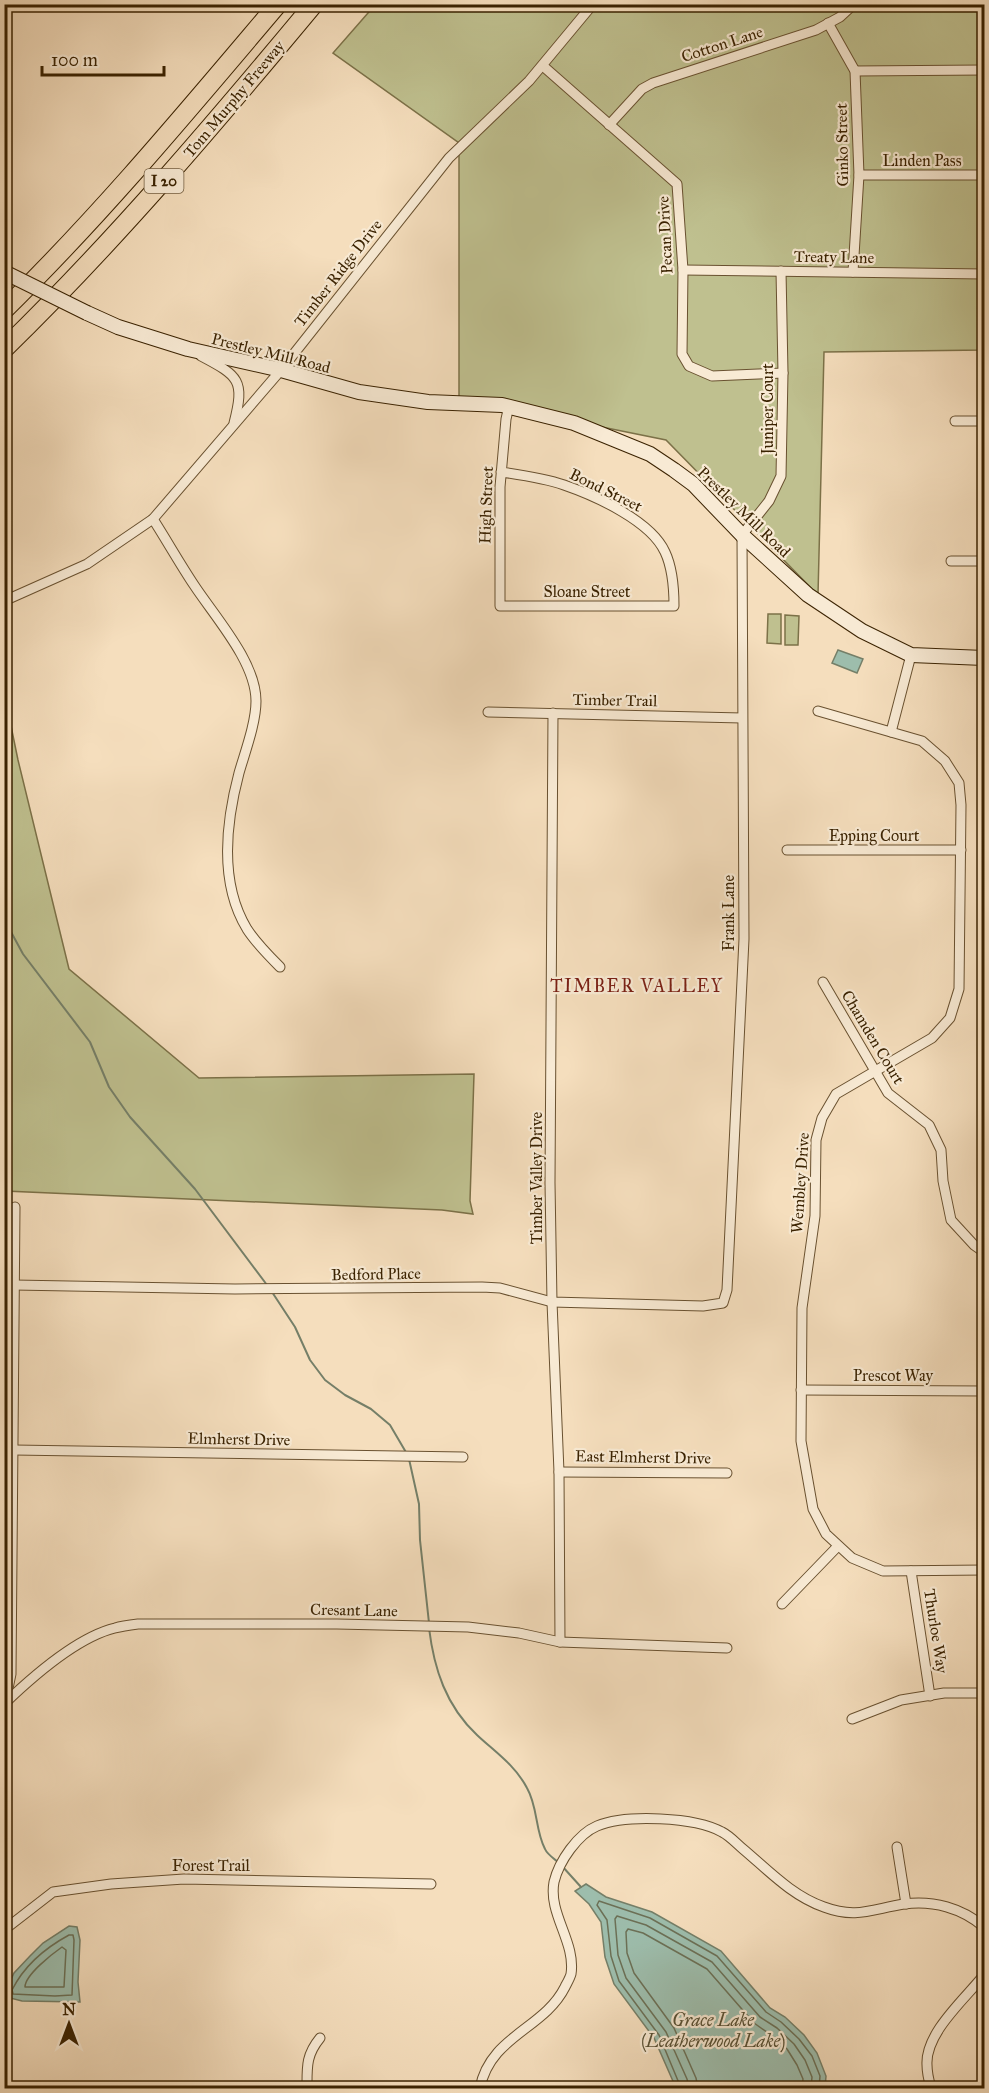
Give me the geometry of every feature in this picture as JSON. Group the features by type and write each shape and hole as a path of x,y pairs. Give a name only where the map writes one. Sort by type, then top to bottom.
{"highway":[{"name":"Tom Murphy Freeway","path":"4,310 87,226 278,4"},
{"name":"Tom Murphy Freeway","path":"4,349 65,288 172,173 314,4"}],"street":[{"name":"Timber Ridge Drive","path":"4,601 87,564 153,519 280,370 449,158 543,66 593,4"},
{"name":"Cotton Lane","path":"609,125 642,89 653,83 816,30 840,17 854,4"},
{"name":"Ginko Street","path":"828,23 855,71 859,175 853,272"},
{"name":"Pecan Drive","path":"543,66 677,184 682,270 682,354 689,366 712,375 783,373"},
{"path":"855,71 984,70"},
{"name":"Linden Pass","path":"859,175 984,175"},
{"name":"Treaty Lane","path":"682,270 984,274"},
{"name":"Prestley Mill Road","path":"4,272 118,327 188,349 280,370 359,392 428,402 509,406 574,423 650,454 693,484 742,536 808,596 862,632 911,655 984,658"},
{"name":"Juniper Court","path":"742,536 769,501 781,476 783,373 781,272"},
{"name":"Prestley Mill Road","path":"188,349 226,369 239,385 240,399 233,425"},
{"name":"High Street","path":"500,606 501,472 509,406"},
{"path":"956,421 984,421"},
{"name":"Bond Street","path":"501,472 564,485 622,512 647,528 665,552 674,587 674,606"},
{"path":"153,519 193,584 242,656 251,680 256,701 232,805 228,857 230,879 237,907 246,927 261,948 280,967"},
{"name":"Frank Lane","path":"727,1290 744,939 742,536"},
{"path":"951,561 984,561"},
{"name":"Sloane Street","path":"500,606 674,606"},
{"path":"891,732 911,655"},
{"name":"Wembley Drive","path":"818,711 922,741 945,761 958,783 961,806 961,850 959,989 950,1018 932,1038 836,1094 822,1118 816,1140 815,1216 802,1308 801,1390 801,1441 813,1509 826,1534 838,1546 852,1558 883,1571 984,1570"},
{"name":"Timber Trail","path":"488,712 742,718"},
{"name":"Timber Valley Drive","path":"553,713 550,1160 552,1302 559,1472 560,1642"},
{"name":"Epping Court","path":"787,850 961,850"},
{"name":"Chamden Court","path":"823,982 888,1093 929,1125 941,1150 943,1181 951,1220 974,1245 984,1252"},
{"path":"5,1704 11,1674 8,1511 14,1450 15,1207"},
{"name":"Bedford Place","path":"14,1285 236,1289 482,1287 500,1288 552,1302 703,1306 723,1303 727,1290"},
{"name":"Prescot Way","path":"801,1390 984,1391"},
{"name":"Elmherst Drive","path":"14,1450 463,1457"},
{"name":"East Elmherst Drive","path":"559,1472 727,1473"},
{"path":"782,1604 838,1546"},
{"name":"Thurloe Way","path":"911,1571 930,1696"},
{"name":"Cresant Lane","path":"5,1704 42,1670 94,1635 115,1627 138,1624 337,1624 468,1627 519,1633 560,1642 727,1648"},
{"path":"852,1719 901,1700 944,1693 984,1693"},
{"path":"480,2088 485,2072 499,2049 554,2005 571,1975 570,1954 554,1905 554,1884 559,1867 572,1847 595,1827 625,1820 672,1820 696,1823 723,1833 808,1902 844,1913 858,1914 906,1904 946,1906 965,1913 984,1927"},
{"path":"897,1847 906,1904"},
{"name":"Forest Trail","path":"4,1930 53,1892 111,1884 184,1879 431,1884"},
{"path":"930,2088 927,2064 929,2047 938,2030 984,1975"},
{"path":"307,2088 308,2060 311,2049 320,2038"}],"green space":[{"path":"375,5 984,5 984,350 824,352 818,595 666,440 459,398 459,143 333,53"},
{"path":"768,614 781,614 781,644 767,643"},
{"path":"785,615 799,616 798,645 785,645"},
{"path":"5,697 69,969 199,1078 474,1074 470,1201 473,1214 442,1210 5,1191"}],"water":[{"path":"838,650 863,659 857,673 832,663"},
{"name":"Grace Lake (Leatherwood Lake)","path":"586,1884 606,1897 652,1912 721,1951 770,2008 785,2017 804,2035 817,2053 826,2076 825,2088 676,2088 654,2038 614,1984 605,1957 601,1922 589,1904 575,1891"},
{"path":"69,1926 77,1927 80,1940 78,1982 80,2002 22,2001 6,1997 5,1993 14,1973 43,1943"}],"waterway":[{"path":"4,919 23,954 90,1042 109,1087 130,1117 195,1189 267,1285"},
{"path":"272,1292 295,1327 310,1360 325,1380 345,1395 371,1409 390,1425 407,1454"},
{"path":"409,1459 419,1504 420,1540 429,1623"},
{"path":"429,1628 438,1672 457,1712 522,1780 531,1795 542,1842 547,1853 558,1862"},
{"path":"562,1866 581,1887"}],"district":[{"name":"TIMBER VALLEY","path":"637,986"}]}
